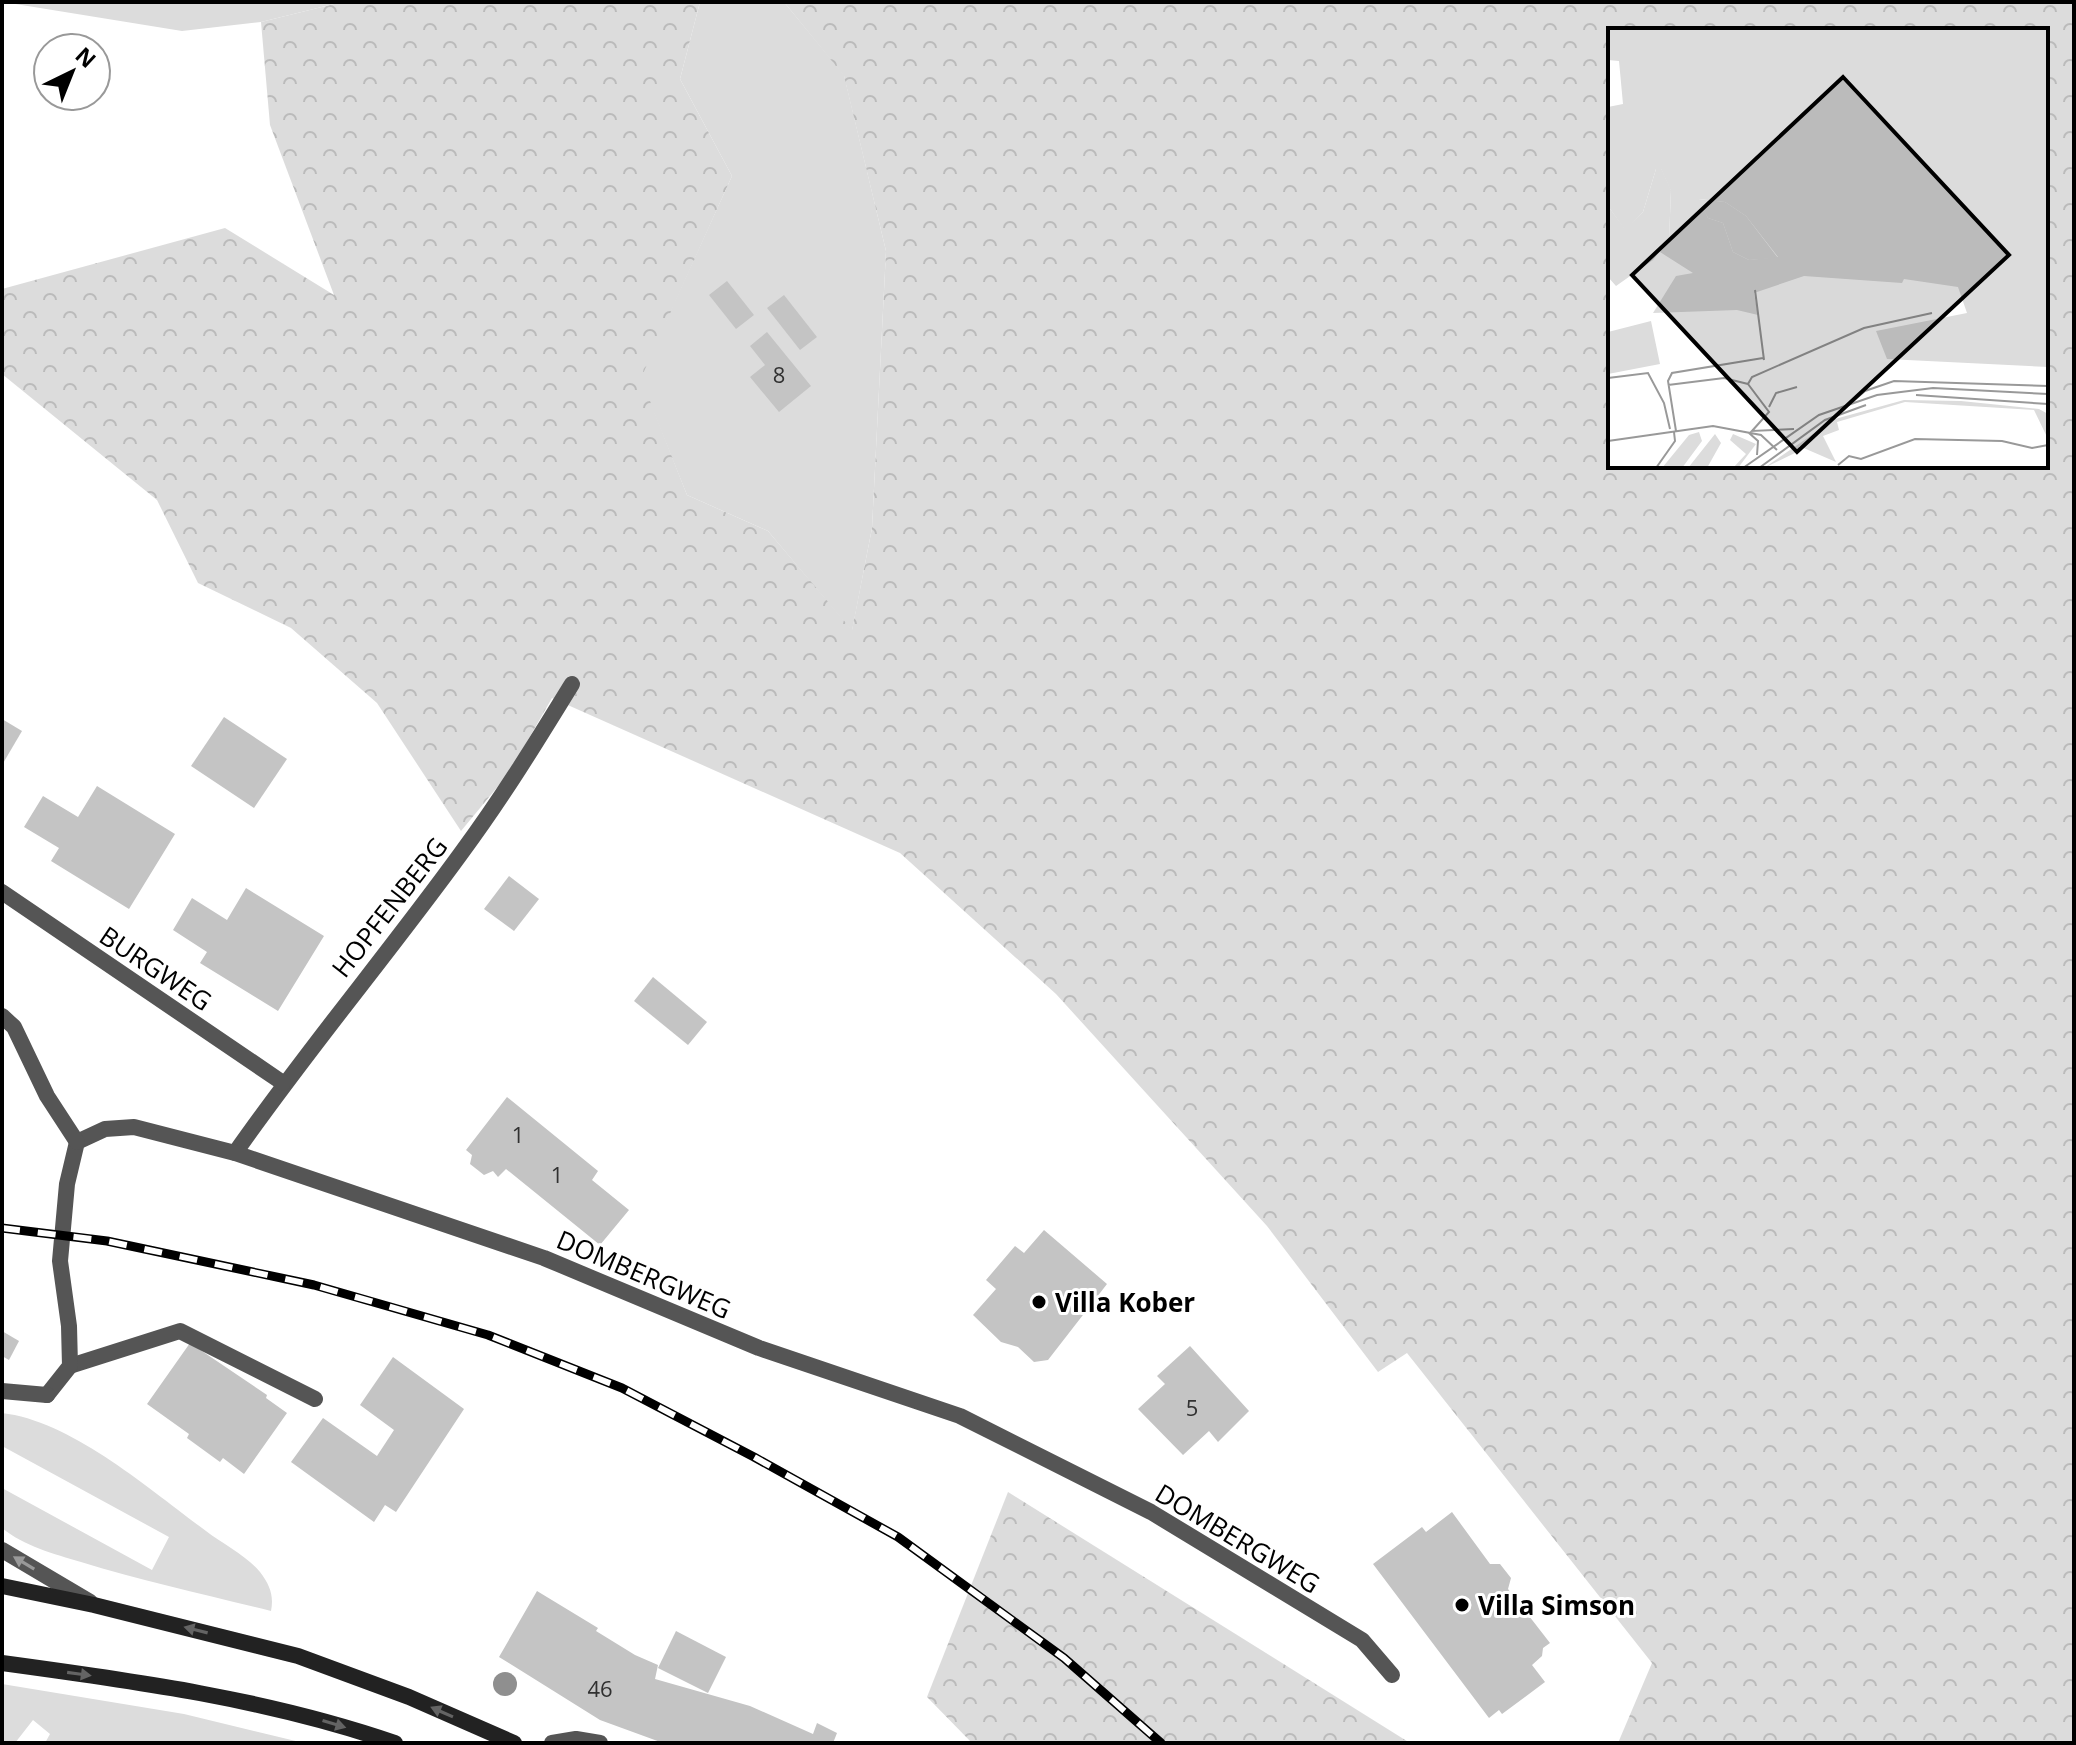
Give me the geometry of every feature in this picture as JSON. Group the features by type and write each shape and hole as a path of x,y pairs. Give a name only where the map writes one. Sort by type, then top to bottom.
{"main road":[{"path":"2,1586 94,1605 298,1656 409,1697 514,1743"},
{"path":"2,1663 171,1686 301,1714 395,1743"}],"street":[{"name":"HOPFENBERG","path":"235,1153 283,1083 461,854 516,776 572,684"},
{"name":"BURGWEG","path":"2,892 283,1083"},
{"path":"2,1016 14,1027 47,1096 77,1142 67,1184 60,1261 69,1326 70,1366"},
{"name":"DOMBERGWEG","path":"77,1142 105,1129 134,1127 235,1153 544,1258 759,1348 960,1416 1151,1512 1362,1640 1392,1675"},
{"path":"2,1391 47,1395 70,1366 180,1331 315,1399"},
{"path":"2,1550 94,1605"},
{"path":"552,1743 576,1739 600,1743"}],"green space":[{"path":"3,2 342,2 261,22 182,31"},
{"path":"342,2 700,2 680,79 732,176 641,378 687,495 768,531 852,630 872,528 886,251 844,76 784,2 2074,2 2074,1743 1618,1743 1652,1663 1407,1353 1378,1372 1267,1226 1056,994 900,853 552,698 509,773 461,831 377,703 291,628 198,583 157,500 2,374 2,289 225,228 334,295 270,125 261,22"},
{"path":"700,2 784,2 844,75 886,251 872,528 852,631 768,531 687,495 640,378 732,176 680,79"},
{"path":"2,1413 56,1429 83,1443 242,1555 266,1581 271,1595 271,1611 60,1556 30,1545 2,1528 2,1488 152,1570 169,1537 2,1446"},
{"path":"1008,1492 1410,1743 972,1743 927,1697"},
{"path":"2,1684 184,1714 304,1743 45,1743 50,1734 33,1720 15,1743 6,1743 2,1740"}],"building":[{"path":"727,281 754,315 736,329 709,295"},
{"path":"784,295 817,337 800,350 767,308"},
{"path":"767,332 811,386 779,412 750,377 765,365 750,346"},
{"path":"224,717 287,759 254,808 191,766"},
{"path":"2,719 22,731 2,765"},
{"path":"97,786 175,834 129,909 51,861 59,848 24,827 43,796 78,817"},
{"path":"509,876 539,899 514,931 484,909"},
{"path":"246,888 324,936 278,1011 200,963 207,952 173,930 192,898 227,920"},
{"path":"653,977 707,1022 688,1045 634,1001"},
{"path":"507,1097 598,1171 592,1180 629,1210 600,1245 506,1169 498,1177 493,1171 484,1175 470,1164 472,1155 466,1150"},
{"name":"Villa Kober","path":"1044,1230 1107,1284 1048,1360 1034,1362 1018,1347 1001,1342 973,1315 996,1289 986,1280 1015,1246 1024,1253"},
{"path":"2,1331 19,1341 9,1360 2,1356"},
{"path":"190,1343 267,1395 266,1398 287,1413 244,1474 223,1458 220,1462 187,1438 189,1434 147,1404"},
{"path":"1190,1346 1249,1411 1218,1442 1209,1431 1183,1455 1138,1409 1165,1384 1157,1376"},
{"path":"393,1357 464,1409 396,1512 385,1505 374,1522 291,1462 323,1418 377,1456 394,1430 360,1405"},
{"name":"Villa Simson","path":"1452,1512 1490,1564 1500,1564 1511,1578 1508,1589 1550,1643 1532,1665 1545,1682 1502,1714 1499,1710 1489,1718 1373,1564 1422,1527 1426,1532"},
{"path":"537,1591 635,1655 658,1665 655,1679 750,1706 813,1734 817,1723 837,1733 833,1743 663,1743 600,1720 499,1657"},
{"path":"676,1631 726,1657 708,1693 658,1668"}],"railway":[{"path":"2,1228 107,1241 314,1285 488,1335 622,1388 898,1537 1064,1658 1161,1743"}],"place":[{"name":"Villa Kober","path":"1039,1302"},
{"name":"Villa Simson","path":"1462,1605"}]}
